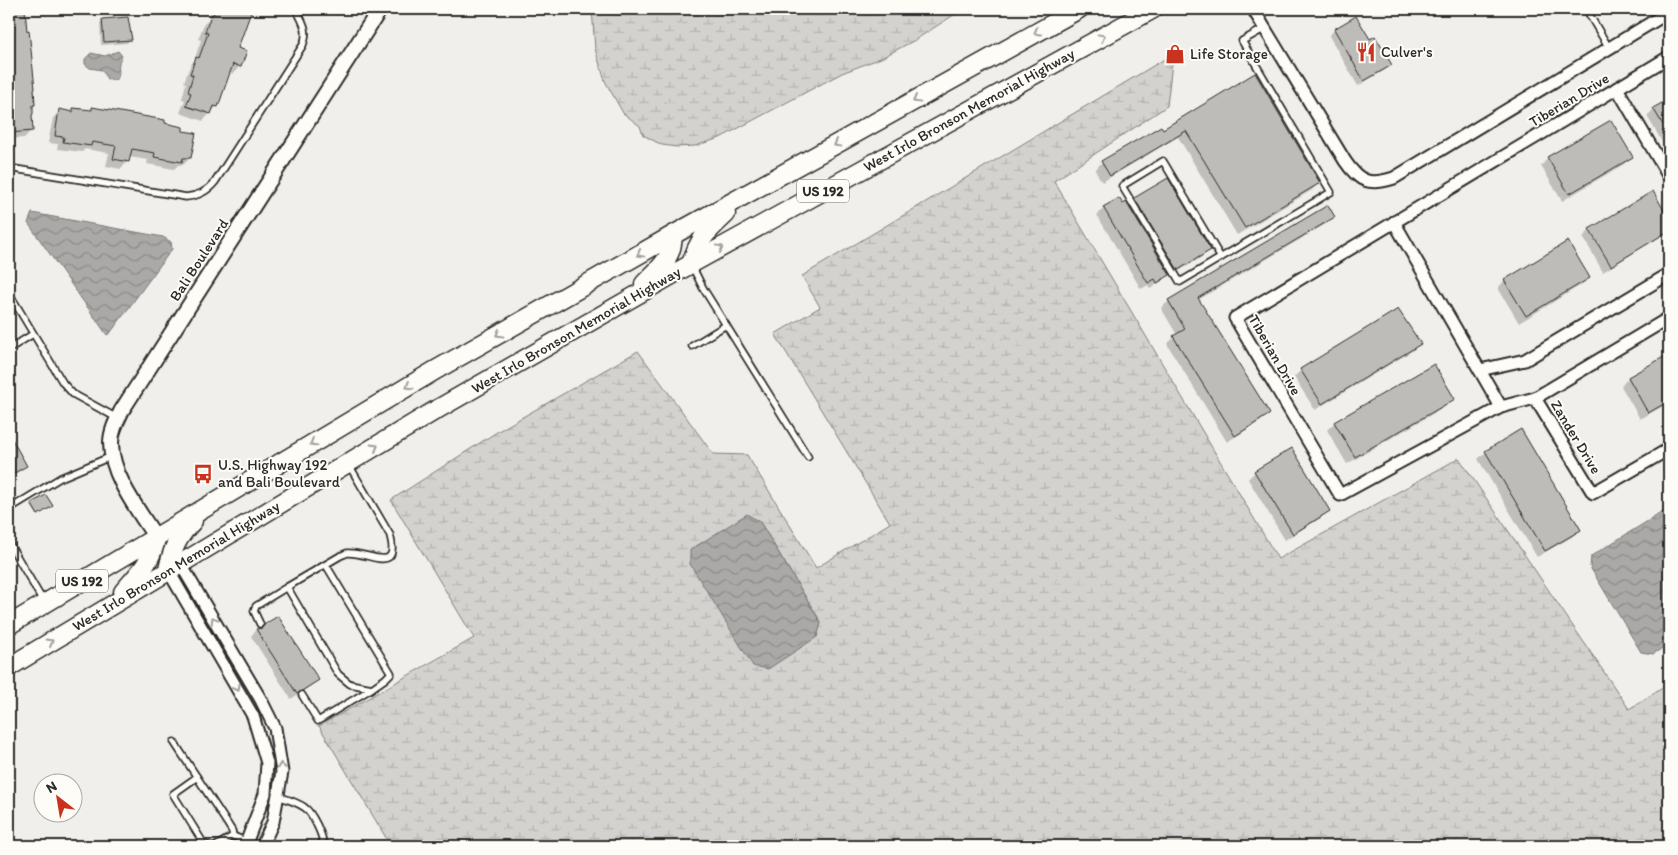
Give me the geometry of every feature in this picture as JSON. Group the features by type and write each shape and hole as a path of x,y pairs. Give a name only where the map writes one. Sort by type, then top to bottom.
{"highway":[{"name":"US 192","path":"9,625 44,602 156,538 434,371 673,235 1080,9"},
{"name":"West Irlo Bronson Memorial Highway","path":"9,667 444,405 691,264 1153,9"},
{"path":"691,264 703,235 744,196"},
{"path":"632,297 664,264 672,248 673,235"},
{"path":"174,567 174,548 182,533 204,509"},
{"path":"114,604 148,563 156,538"}],"street":[{"name":"Bali Boulevard","path":"156,538 117,473 110,442 114,427 122,410 380,9"},
{"path":"1253,9 1345,161 1357,176 1364,181 1373,182 1384,182 1394,178 1669,12"},
{"name":"Tiberian Drive","path":"1669,57 1235,318 1340,495 1501,407 1535,398 1669,318"},
{"path":"1617,88 1669,178"},
{"path":"1394,222 1501,407"},
{"path":"1480,370 1525,360 1669,274"},
{"name":"Zander Drive","path":"1535,398 1593,493 1669,449"},
{"path":"174,567 253,716 267,763 265,794 250,845"},
{"path":"174,567 262,700 275,728 282,772 273,822 262,846"},
{"path":"265,794 278,796"}],"lane":[{"path":"9,168 186,197 202,194 215,182 303,45 307,34 306,28 296,9"},
{"path":"1586,9 1609,48"},
{"path":"1221,258 1164,161 1122,186 1180,282 1221,258 1331,192 1242,41 1264,28"},
{"path":"691,264 703,288 808,458"},
{"path":"9,294 63,383 73,394 118,419"},
{"path":"692,346 726,325"},
{"path":"9,349 33,334"},
{"path":"9,508 60,478 112,456"},
{"path":"260,624 254,612 256,606 348,553 381,559 388,558 392,554 390,534 348,463"},
{"path":"9,543 44,602"},
{"path":"302,695 318,721 372,688 391,673 326,565"},
{"path":"287,588 338,674 350,684 372,688"},
{"path":"174,742 205,787 232,831 233,836 250,845"},
{"path":"197,777 174,794 204,844 210,846"},
{"path":"278,796 306,807 322,834 323,846"},
{"path":"216,846 233,836"}],"green space":[{"path":"592,9 963,9 915,40 881,58 842,73 720,138 695,146 677,147 662,145 643,135 640,126 623,113 605,81 595,49"},
{"path":"1173,54 1167,106 1054,181 1278,559 1459,458 1629,709 1669,684 1669,846 391,846 319,726 474,638 391,500 500,430 638,351 713,454 747,455 816,568 890,523 775,334 820,307 802,276","holes":["760,522 821,622 817,637"]}],"water":[{"path":"118,51 122,56 119,62 119,75 116,79 107,79 102,70 90,68 85,64 85,59 91,53 105,56"},
{"path":"32,213 163,237 171,242 172,249 107,335 28,223"},
{"path":"1669,508 1669,644 1653,654 1641,652 1590,567 1591,556"},
{"path":"747,514 760,522 821,623 817,637 768,669 753,666 690,564 690,550"}],"building":[{"path":"9,9 25,9 35,89 35,105 33,105 32,115 33,131 9,133"},
{"path":"216,9 252,9 238,48 247,51 241,67 233,64 218,107 214,106 211,114 186,106 191,93 188,92 193,75 190,74 196,57 199,58 208,33 205,32 211,15 213,15"},
{"name":"Culver's","path":"1356,16 1370,39 1375,36 1392,65 1364,81 1334,29"},
{"path":"128,17 132,40 104,42 102,19"},
{"path":"1255,73 1320,183 1245,228 1186,131 1110,176 1101,161 1161,126 1163,129"},
{"path":"1669,99 1669,135 1653,108"},
{"path":"92,107 165,120 165,123 183,127 183,131 196,133 191,158 183,158 182,162 154,157 155,153 132,149 129,162 113,159 116,146 92,142 91,146 63,142 64,137 55,136 59,109 73,112 73,108 92,110"},
{"path":"1611,120 1633,157 1569,194 1547,157"},
{"path":"1168,178 1211,250 1178,270 1134,198"},
{"path":"1653,191 1669,219 1669,231 1611,266 1589,229"},
{"path":"1119,198 1123,204 1126,202 1170,275 1157,283 1155,279 1148,283 1103,207"},
{"path":"1328,205 1335,217 1198,298 1270,414 1235,436 1173,336 1185,329 1168,300"},
{"path":"1568,241 1590,278 1526,316 1504,280"},
{"path":"1398,309 1421,344 1322,404 1300,369"},
{"path":"1669,354 1669,401 1648,413 1628,377"},
{"path":"1434,364 1455,399 1355,457 1334,422"},
{"path":"1521,429 1581,530 1545,551 1485,451"},
{"path":"9,434 27,466 9,476"},
{"path":"1292,448 1330,511 1293,534 1254,471"},
{"path":"46,495 53,506 38,515 31,503"},
{"path":"278,616 319,680 297,694 256,629 262,628"}],"place":[{"name":"Culver's","path":"1366,52"},
{"name":"Life Storage","path":"1175,54"},
{"name":"U.S. Highway 192 and Bali Boulevard","path":"203,474"}]}
